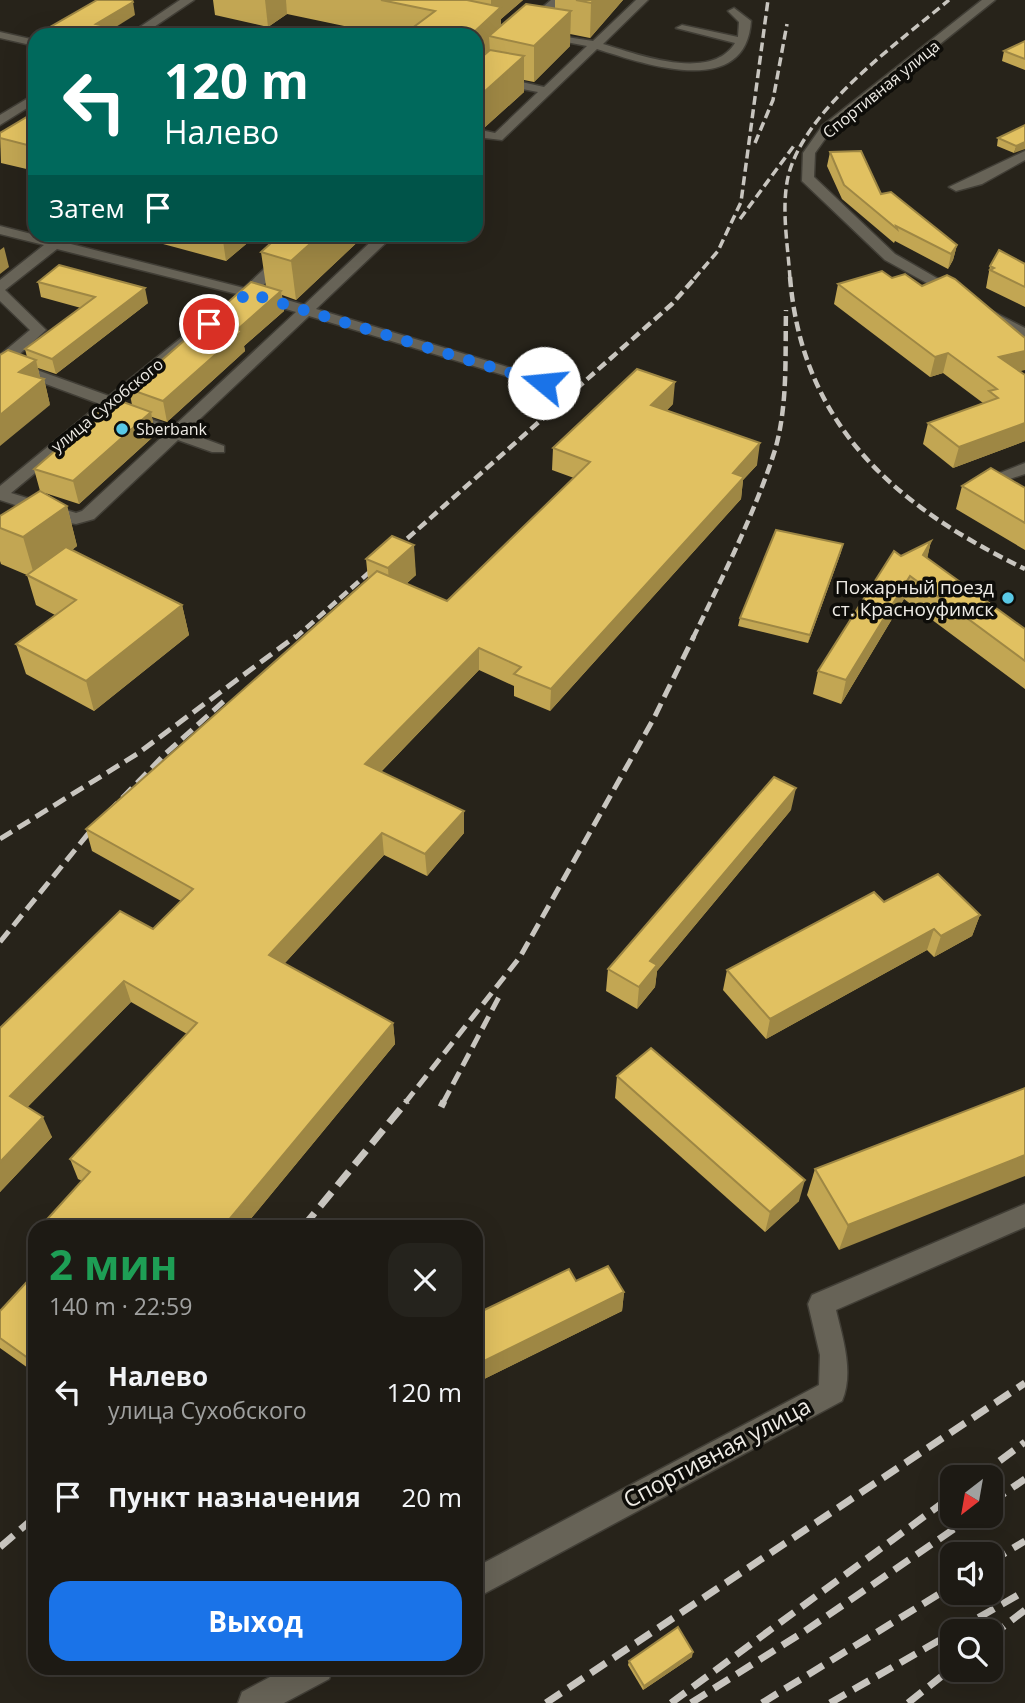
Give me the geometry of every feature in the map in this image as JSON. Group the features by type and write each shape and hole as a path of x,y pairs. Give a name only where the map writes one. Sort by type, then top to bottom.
{"street":[{"path":"145,28 188,0"},
{"path":"558,0 517,34 597,46 637,58 700,69 732,57 742,41 745,21 733,11"},
{"path":"483,134 498,137 597,46 639,0"},
{"name":"Спортивная улица","path":"989,0 826,129 809,153 807,178 890,257 1025,334"},
{"path":"682,28 742,41"},
{"path":"0,35 28,41"},
{"path":"483,77 548,91"},
{"path":"0,121 28,103"},
{"path":"956,187 977,181 1025,155"},
{"path":"0,230 28,237"},
{"path":"46,242 248,293 544,383"},
{"path":"226,310 302,242"},
{"path":"0,494 76,519 88,515 379,242"},
{"path":"54,244 0,290 39,330 1,362 218,449"},
{"name":"улица Сухобского","path":"0,494 194,335"},
{"path":"985,482 1025,468"},
{"name":"Спортивная улица","path":"483,1579 832,1392 833,1355 821,1304 1025,1215"},
{"path":"253,1703 305,1675"}],"building":[{"path":"97,0 133,2 96,24 115,28 48,28"},
{"path":"381,0 467,0 501,7 478,28 412,28 435,11"},
{"path":"526,4 571,11 534,46 489,36"},
{"path":"1025,41 1025,59 1004,51"},
{"path":"490,50 524,56 484,92 483,56"},
{"path":"28,116 28,145 0,138 0,133"},
{"path":"1025,125 1025,142 1016,146 998,138"},
{"path":"861,151 881,194 891,192 957,245 951,254 896,226 897,229 844,185 830,152"},
{"path":"272,242 312,242 291,261 261,252"},
{"path":"999,250 1025,264 1025,287 990,270 994,268 990,266"},
{"path":"59,265 145,288 52,359 25,349 95,297 38,282"},
{"path":"882,271 892,278 905,274 922,286 947,275 1025,338 1025,351 999,357 1025,375 1025,423 959,447 928,423 998,398 989,391 997,389 948,353 935,357 838,284"},
{"path":"251,282 281,291 238,329 242,331 163,401 129,389"},
{"path":"8,350 36,360 19,372 44,379 0,415 0,355"},
{"path":"637,369 675,382 651,405 760,443 733,473 744,477 551,689 514,674 521,667 479,648 365,764 464,811 425,854 382,833 269,955 393,1023 229,1220 46,1220 90,1172 70,1159 197,1023 124,981 10,1096 43,1117 0,1162 0,1028 120,911 153,929 193,889 86,829 377,571 447,601 590,462 553,448"},
{"path":"115,399 151,412 73,481 34,469"},
{"path":"991,468 1025,488 1025,523 962,486"},
{"path":"40,491 67,506 23,537 0,528 0,516"},
{"path":"776,530 843,544 810,635 740,618"},
{"path":"392,536 414,545 388,568 366,559"},
{"path":"931,541 923,555 1025,629 1025,661 910,576 846,680 818,671 894,551 901,556"},
{"path":"66,547 182,605 86,681 16,644 76,600 27,575"},
{"path":"774,777 796,788 650,961 657,965 639,987 608,969"},
{"path":"938,874 980,915 941,936 934,929 770,1019 727,970 874,892 884,902"},
{"path":"651,1048 805,1180 770,1212 617,1076"},
{"path":"1025,1088 1025,1155 848,1225 815,1169"},
{"path":"608,1266 624,1292 483,1362 483,1311 569,1269 576,1281"},
{"path":"28,1281 28,1358 0,1338 0,1311"},
{"path":"678,1627 693,1652 644,1686 629,1661"}],"railway":[{"path":"694,279 718,251 741,202 768,0"},
{"path":"790,279 785,202 788,177 797,152 813,127 855,79 949,0"},
{"path":"755,143 773,100 787,24"},
{"path":"740,219 796,143"},
{"path":"295,638 672,304 696,277"},
{"path":"790,277 798,330 814,377 836,419 864,456 898,489 936,518 1025,569"},
{"path":"693,638 748,521 775,450 784,398 786,310"},
{"path":"0,839 137,754 296,636"},
{"path":"405,1103 520,957 654,718 694,636"},
{"path":"0,942 92,829 165,754 224,701"},
{"path":"443,1103 499,997"},
{"path":"309,1220 407,1101"},
{"path":"441,1107 443,1103"},
{"path":"546,1703 1025,1383"},
{"path":"994,1465 1025,1442"},
{"path":"1003,1494 1025,1479"},
{"path":"671,1703 940,1505"},
{"path":"0,1547 28,1523"},
{"path":"691,1703 805,1631 955,1528"},
{"path":"1003,1554 1025,1541"},
{"path":"976,1619 1025,1591"},
{"path":"762,1703 940,1593"},
{"path":"1003,1627 1025,1610"},
{"path":"830,1703 940,1640"},
{"path":"908,1703 940,1678"}],"place":[{"name":"Sberbank","path":"122,429"},
{"name":"Пожарный поезд ст. Красноуфимск","path":"1008,598"}],"route":[{"path":"209,324 248,293 544,383"}]}
